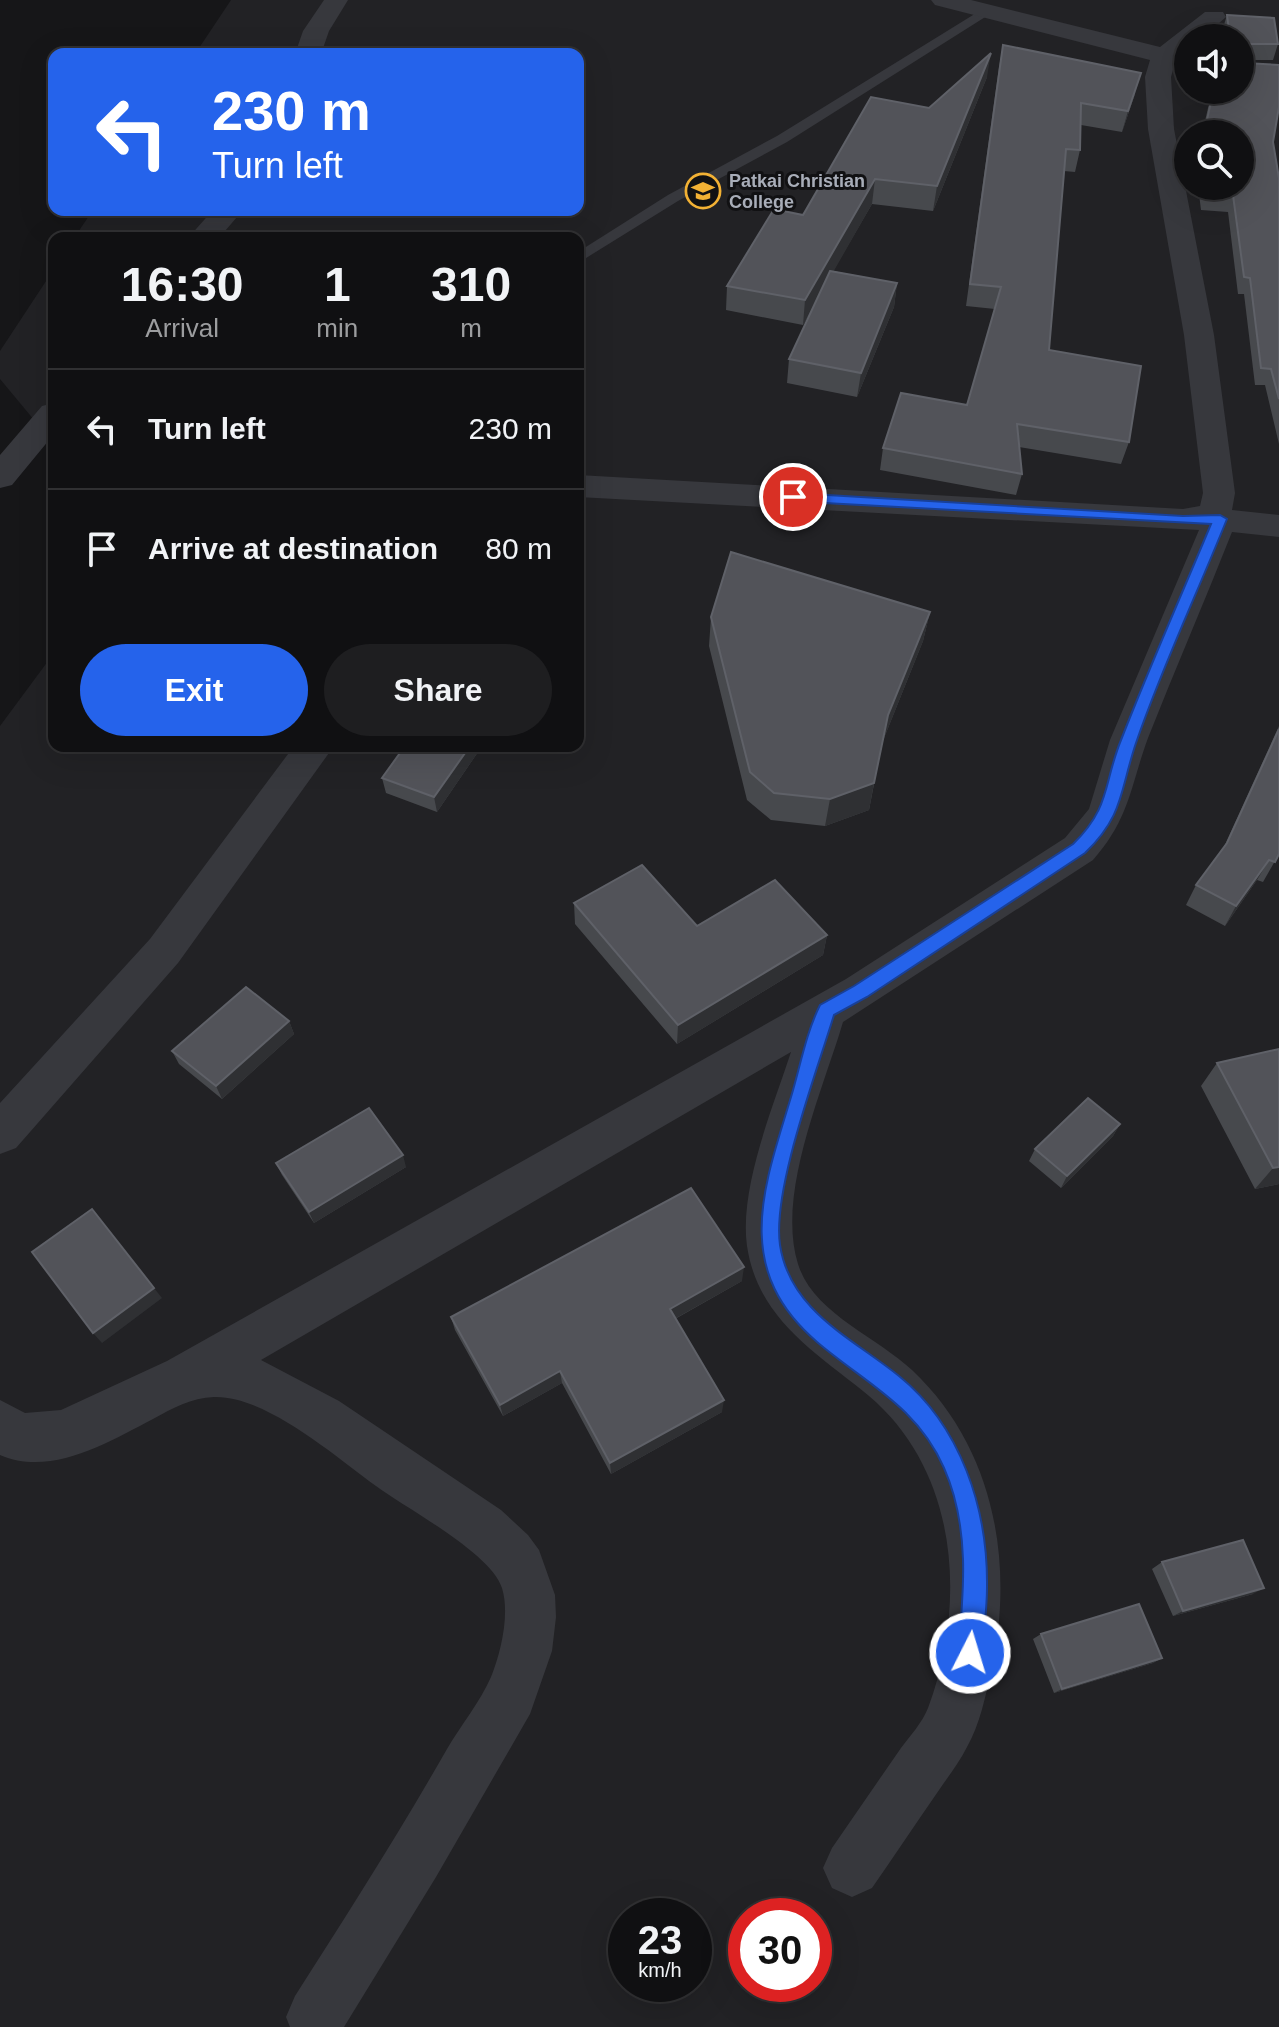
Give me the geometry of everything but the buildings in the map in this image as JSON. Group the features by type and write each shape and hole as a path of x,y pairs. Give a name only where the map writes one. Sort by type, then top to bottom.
{"street":[{"path":"310,48 316,31 336,0"},
{"path":"943,0 1171,62"},
{"path":"0,1425 5,1433 30,1441 68,1434 184,1378 861,991 1079,849 1100,829 1114,798 1127,744 1214,519 1219,493 1199,335 1161,129 1171,62 1214,17"},
{"path":"209,232 223,216"},
{"path":"0,477 48,420"},
{"path":"584,486 1183,520 1214,519 1279,526"},
{"path":"0,1134 164,951 311,752"},
{"path":"826,1010 780,1166 771,1209 770,1243 773,1256 777,1270 799,1310 825,1336 893,1384 926,1418 954,1464 973,1529 976,1588 970,1653 949,1726 852,1868"},
{"path":"184,1378 221,1372 255,1380 304,1408 480,1527 512,1555 526,1582 530,1610 519,1677 430,1837 316,2017"}],"lane":[{"path":"584,255 673,198 782,139 986,11"}],"shaded area":[{"name":"Patkai Christian College","path":"231,0 1279,0 1279,2027 0,2027 0,726 48,661 48,752 584,752 584,232 78,232 89,216 584,216 584,48 199,48"},
{"path":"48,278 48,437 0,379 0,351"}],"place":[{"name":"Patkai Christian College","path":"703,191"}],"route":[{"path":"793,497 1183,520 1220,519 1127,744 1114,798 1100,829 1079,849 861,991 826,1010 780,1166 771,1209 770,1243 777,1270 799,1310 825,1336 893,1384 926,1418 954,1464 973,1529 976,1588 970,1653"}]}
